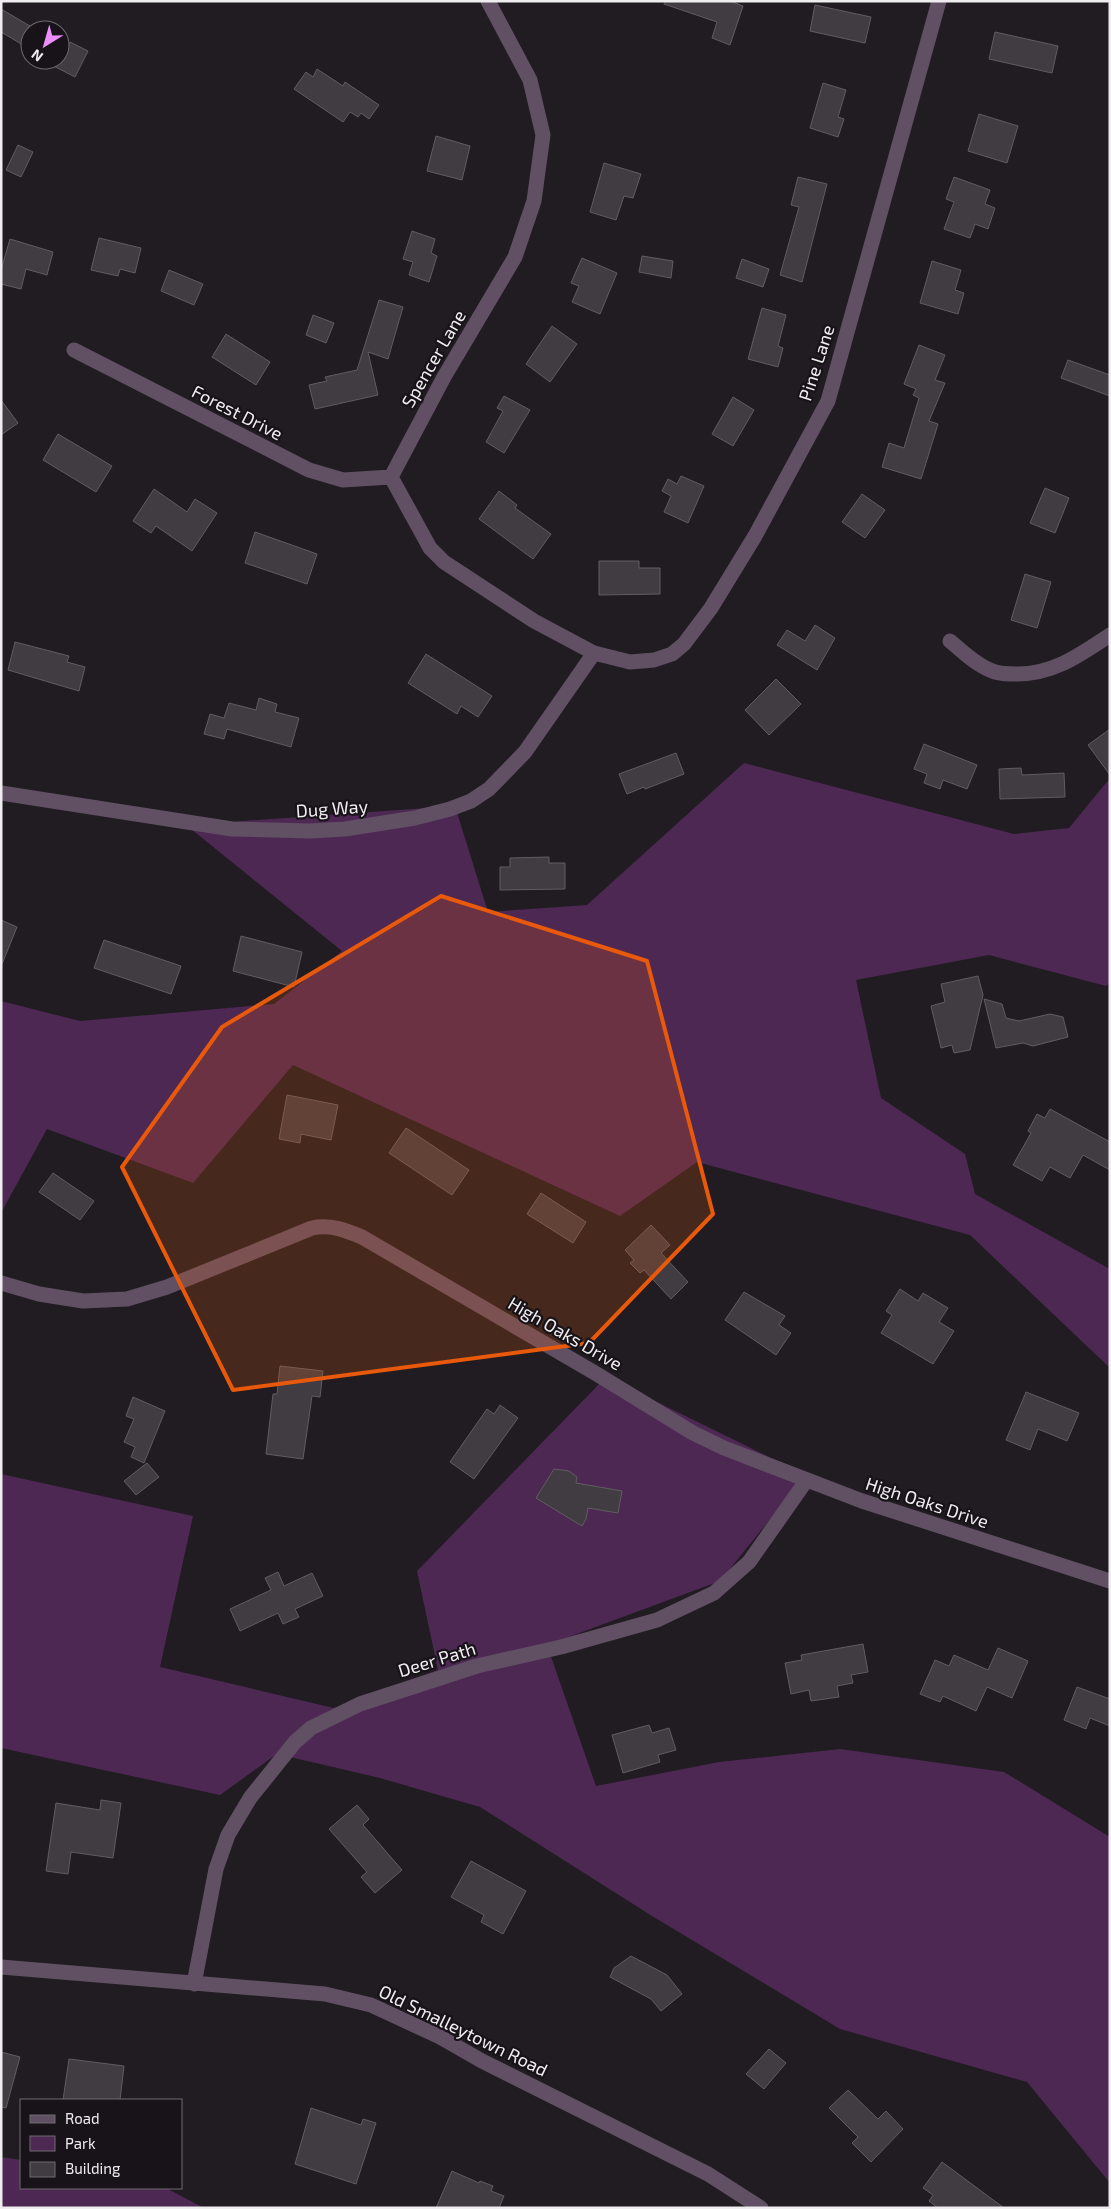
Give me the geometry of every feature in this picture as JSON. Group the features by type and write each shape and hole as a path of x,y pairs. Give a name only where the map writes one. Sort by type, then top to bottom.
{"street":[{"name":"Spencer Lane","path":"391,477 444,377 515,258 534,201 543,135 541,126 530,80 488,1"},
{"name":"Pine Lane","path":"594,653 630,662 654,660 672,654 684,644 711,608 755,536 828,401 939,1"},
{"name":"Forest Drive","path":"74,350 309,470 343,480 391,477"},
{"path":"391,477 430,548 444,562 534,621 594,653"},
{"path":"950,641 972,659 990,670 1006,674 1025,674 1044,672 1060,666 1076,658 1110,635"},
{"name":"Dug Way","path":"1,793 232,829 336,830 416,818 471,801 489,789 525,752 594,653"},
{"name":"High Oaks Drive","path":"1,1283 38,1294 83,1301 127,1299 167,1287 312,1228 323,1226 342,1229 362,1237 595,1373 693,1433 724,1448 862,1501 1110,1581"},
{"name":"Deer Path","path":"194,1984 216,1869 228,1835 250,1798 296,1742 312,1728 360,1704 477,1666 561,1647 657,1620 714,1593 749,1562 806,1481"},
{"name":"Old Smalleytown Road","path":"1,1967 325,1994 371,2005 440,2037 482,2061 708,2174 761,2208"}],"highlighted area":[{"path":"441,896 647,961 713,1214 589,1343 233,1390 122,1167 222,1027"}],"green space":[{"path":"744,763 1014,834 1069,828 1110,778 1110,983 1106,986 989,955 856,980 881,1098 965,1154 975,1194 1108,1268 1110,1267 1110,1368 970,1235 697,1162 620,1216 293,1065 193,1183 47,1129 1,1213 1,1001 80,1021 274,1004 342,951 186,825 455,806 488,912 587,905"},
{"path":"606,1377 806,1475 720,1581 547,1645 596,1786 719,1762 840,1749 1004,1772 1110,1837 1110,2183 1027,2082 840,2029 652,1916 480,1807 380,1778 277,1754 220,1795 1,1748 1,1474 193,1516 160,1667 334,1708 438,1670 417,1571"},
{"path":"1,2157 20,2160 20,2189 168,2189 204,2208 1,2208"}],"building":[{"path":"665,1 730,1 743,6 730,45 712,38 717,22 664,4"},
{"path":"815,5 871,17 865,43 810,31"},
{"path":"1,9 20,20 20,43 1,32"},
{"path":"995,32 1058,46 1052,73 989,59"},
{"path":"70,42 88,51 75,77 61,70 70,70"},
{"path":"317,69 343,86 345,82 379,105 369,119 361,113 358,117 350,112 343,122 294,89 306,72 313,77"},
{"path":"823,83 846,90 838,117 844,119 838,137 810,128"},
{"path":"979,114 1018,126 1007,163 968,151"},
{"path":"436,136 470,146 462,180 427,171"},
{"path":"18,145 33,152 21,177 6,170"},
{"path":"604,163 641,174 633,198 624,196 616,220 590,212"},
{"path":"798,177 827,184 802,282 780,275 799,207 791,205"},
{"path":"954,177 990,190 985,204 995,208 988,229 975,224 970,238 944,229 954,202 946,199"},
{"path":"412,231 435,239 431,253 437,256 429,282 409,275 413,262 403,259"},
{"path":"99,238 141,248 135,273 120,269 118,276 91,270"},
{"path":"10,239 53,252 47,275 26,269 21,289 1,284 1,270"},
{"path":"642,256 673,261 671,278 639,272"},
{"path":"582,258 617,273 600,314 572,302 579,286 571,283"},
{"path":"742,259 769,269 763,287 736,278"},
{"path":"932,261 961,270 955,290 964,293 958,314 920,303"},
{"path":"169,270 203,284 194,305 161,291"},
{"path":"379,300 403,307 388,359 368,352 378,395 315,409 309,385 327,381 325,377 357,370"},
{"path":"762,308 786,315 778,346 783,348 778,367 748,359"},
{"path":"313,315 334,323 326,343 306,335"},
{"path":"552,326 577,344 550,382 526,364"},
{"path":"226,334 270,362 256,385 212,357"},
{"path":"919,345 945,355 935,380 945,383 929,421 938,424 921,479 882,467 889,443 904,448 919,398 913,395 916,389 904,384"},
{"path":"1068,360 1110,375 1110,396 1061,378"},
{"path":"504,396 530,410 504,453 486,442 503,411 497,408"},
{"path":"733,397 754,410 733,446 712,434"},
{"path":"1,400 18,423 1,435"},
{"path":"58,434 112,466 96,492 43,460"},
{"path":"681,476 704,486 688,523 664,512 671,496 662,491 668,479 677,484"},
{"path":"1045,488 1069,498 1055,533 1030,523"},
{"path":"154,489 187,512 195,499 217,513 192,551 156,526 151,533 133,521"},
{"path":"499,491 517,505 515,508 551,534 533,559 479,519"},
{"path":"862,494 885,510 865,538 842,522"},
{"path":"255,532 317,554 307,584 245,563"},
{"path":"599,561 639,561 639,568 660,568 660,594 599,595"},
{"path":"1025,574 1051,582 1037,628 1011,620"},
{"path":"815,625 835,638 817,670 777,645 787,630 805,641"},
{"path":"15,642 69,656 67,662 85,667 79,691 8,670"},
{"path":"426,654 492,696 478,717 461,706 457,714 408,683"},
{"path":"776,679 801,704 769,735 745,710"},
{"path":"259,698 277,704 275,712 299,718 291,747 227,729 224,739 204,734 210,714 224,718 229,703 256,710"},
{"path":"1110,729 1110,775 1088,745"},
{"path":"924,744 977,765 967,789 943,780 940,789 924,783 927,774 914,769"},
{"path":"676,753 684,774 627,794 619,774"},
{"path":"1021,768 1022,775 1064,773 1065,797 1000,799 999,769"},
{"path":"549,857 549,863 565,863 565,889 500,890 500,867 510,867 510,858"},
{"path":"1,920 17,927 2,964 1,964"},
{"path":"241,936 302,952 294,987 233,971"},
{"path":"104,940 181,966 171,994 94,968"},
{"path":"978,976 983,995 970,1050 954,1053 952,1045 941,1048 931,1006 945,1002 941,984"},
{"path":"984,999 1002,1004 1006,1018 1019,1021 1050,1014 1063,1017 1068,1037 1033,1046 1023,1043 996,1048"},
{"path":"287,1095 338,1105 331,1140 301,1134 300,1143 279,1139"},
{"path":"1050,1109 1110,1142 1110,1170 1083,1155 1070,1178 1050,1167 1042,1181 1013,1165 1031,1133 1028,1131 1037,1114 1045,1118"},
{"path":"406,1128 469,1170 452,1195 389,1153"},
{"path":"53,1173 94,1201 80,1220 39,1192"},
{"path":"541,1193 586,1222 573,1243 527,1214"},
{"path":"651,1225 670,1245 661,1253 688,1282 671,1299 644,1270 640,1273 630,1263 634,1260 625,1250"},
{"path":"900,1289 918,1301 923,1293 948,1308 939,1322 954,1331 933,1364 881,1333 892,1315 886,1311"},
{"path":"744,1292 785,1316 779,1325 791,1333 776,1355 725,1320"},
{"path":"280,1366 323,1371 320,1397 312,1396 303,1459 266,1454 273,1394 277,1394"},
{"path":"1026,1392 1079,1413 1067,1441 1038,1429 1030,1450 1006,1440"},
{"path":"133,1397 165,1411 144,1463 131,1457 135,1447 124,1442 134,1419 126,1416"},
{"path":"500,1405 518,1418 474,1479 450,1462 487,1409 494,1414"},
{"path":"147,1463 159,1477 136,1495 124,1481"},
{"path":"554,1469 569,1471 577,1477 576,1483 622,1491 618,1513 588,1508 586,1519 582,1526 536,1498"},
{"path":"278,1572 284,1586 312,1573 323,1596 295,1609 299,1617 283,1624 278,1613 240,1631 230,1609 271,1590 265,1578"},
{"path":"863,1644 868,1672 851,1675 853,1683 837,1686 839,1697 811,1701 809,1690 791,1694 785,1663 802,1660 801,1655"},
{"path":"998,1648 1028,1661 1012,1698 987,1687 976,1711 943,1696 940,1702 920,1694 935,1660 949,1666 954,1655 988,1670"},
{"path":"1077,1687 1110,1699 1110,1726 1090,1718 1086,1729 1064,1720"},
{"path":"649,1725 652,1733 669,1728 676,1750 658,1755 660,1762 623,1773 612,1735"},
{"path":"101,1800 121,1803 113,1858 71,1852 68,1874 46,1871 56,1803 100,1810"},
{"path":"357,1805 369,1819 363,1825 402,1870 375,1893 361,1877 367,1872 329,1829"},
{"path":"471,1861 526,1891 503,1934 481,1922 484,1915 451,1897"},
{"path":"631,1956 667,1975 682,1994 661,2011 651,1999 610,1977 614,1968"},
{"path":"769,2049 786,2063 764,2089 746,2074"},
{"path":"1,2052 20,2057 6,2108 1,2107"},
{"path":"69,2059 124,2066 120,2099 63,2099"},
{"path":"848,2090 878,2119 886,2111 903,2129 871,2162 852,2143 858,2137 829,2108"},
{"path":"311,2108 361,2125 363,2119 376,2123 356,2184 295,2164"},
{"path":"942,2162 1004,2208 938,2208 929,2201 933,2195 923,2188"},
{"path":"452,2171 479,2183 480,2181 493,2186 491,2191 504,2196 499,2208 436,2208"}]}
